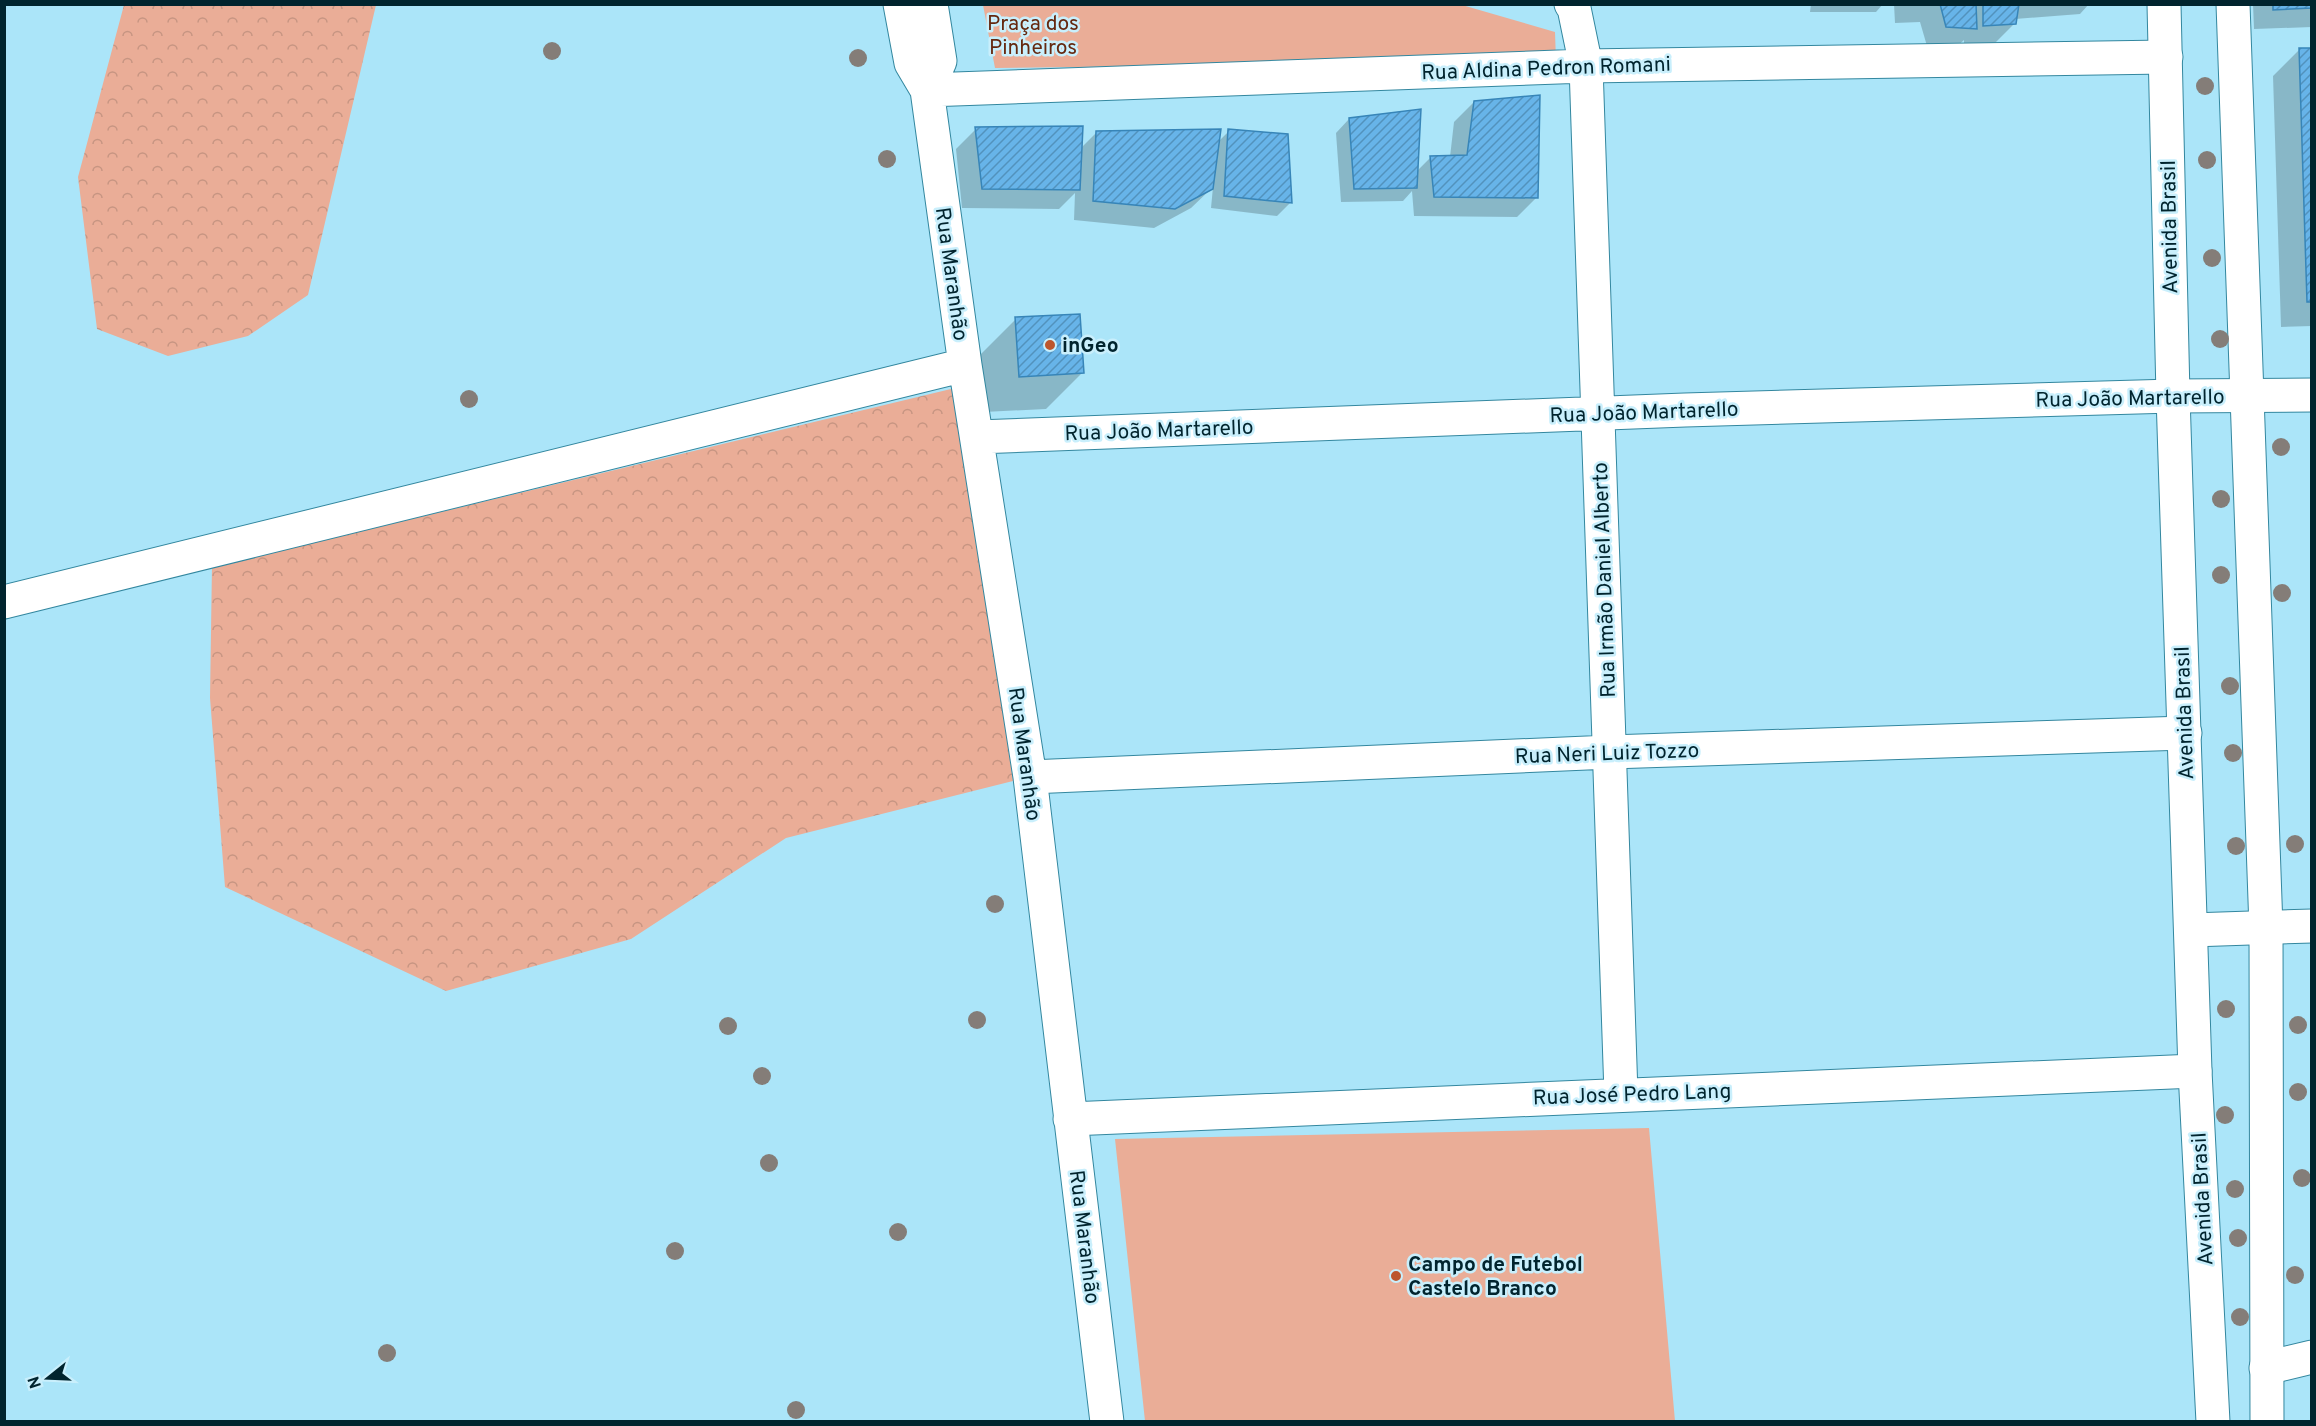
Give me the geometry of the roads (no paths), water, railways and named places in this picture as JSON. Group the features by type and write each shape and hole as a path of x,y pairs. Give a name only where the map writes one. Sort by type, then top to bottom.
{"street":[{"name":"Rua Maranhão","path":"900,4 910,63 927,90 965,365 1030,777 1107,1422"},
{"path":"927,90 939,61 931,4"},
{"name":"Rua Irmão Daniel Alberto","path":"1571,4 1574,8 1586,66 1621,1094"},
{"name":"Avenida Brasil","path":"2164,4 2173,396 2195,1071 2213,1422"},
{"path":"2233,4 2266,928 2267,1422"},
{"name":"Rua Aldina Pedron Romani","path":"927,90 1586,66 2166,57"},
{"path":"4,602 965,365"},
{"name":"Rua João Martarello","path":"977,437 1598,413 2173,396 2312,395"},
{"name":"Rua Neri Luiz Tozzo","path":"1030,777 1610,752 2185,734"},
{"path":"2191,930 2312,926"},
{"name":"Rua José Pedro Lang","path":"1070,1119 2195,1071"},
{"path":"2266,1368 2312,1357"}],"place":[{"name":"inGeo","path":"1050,345"},
{"name":"Campo de Futebol Castelo Branco","path":"1396,1276"}],"park label":[{"name":"Praça dos Pinheiros","path":"1033,35"}]}
